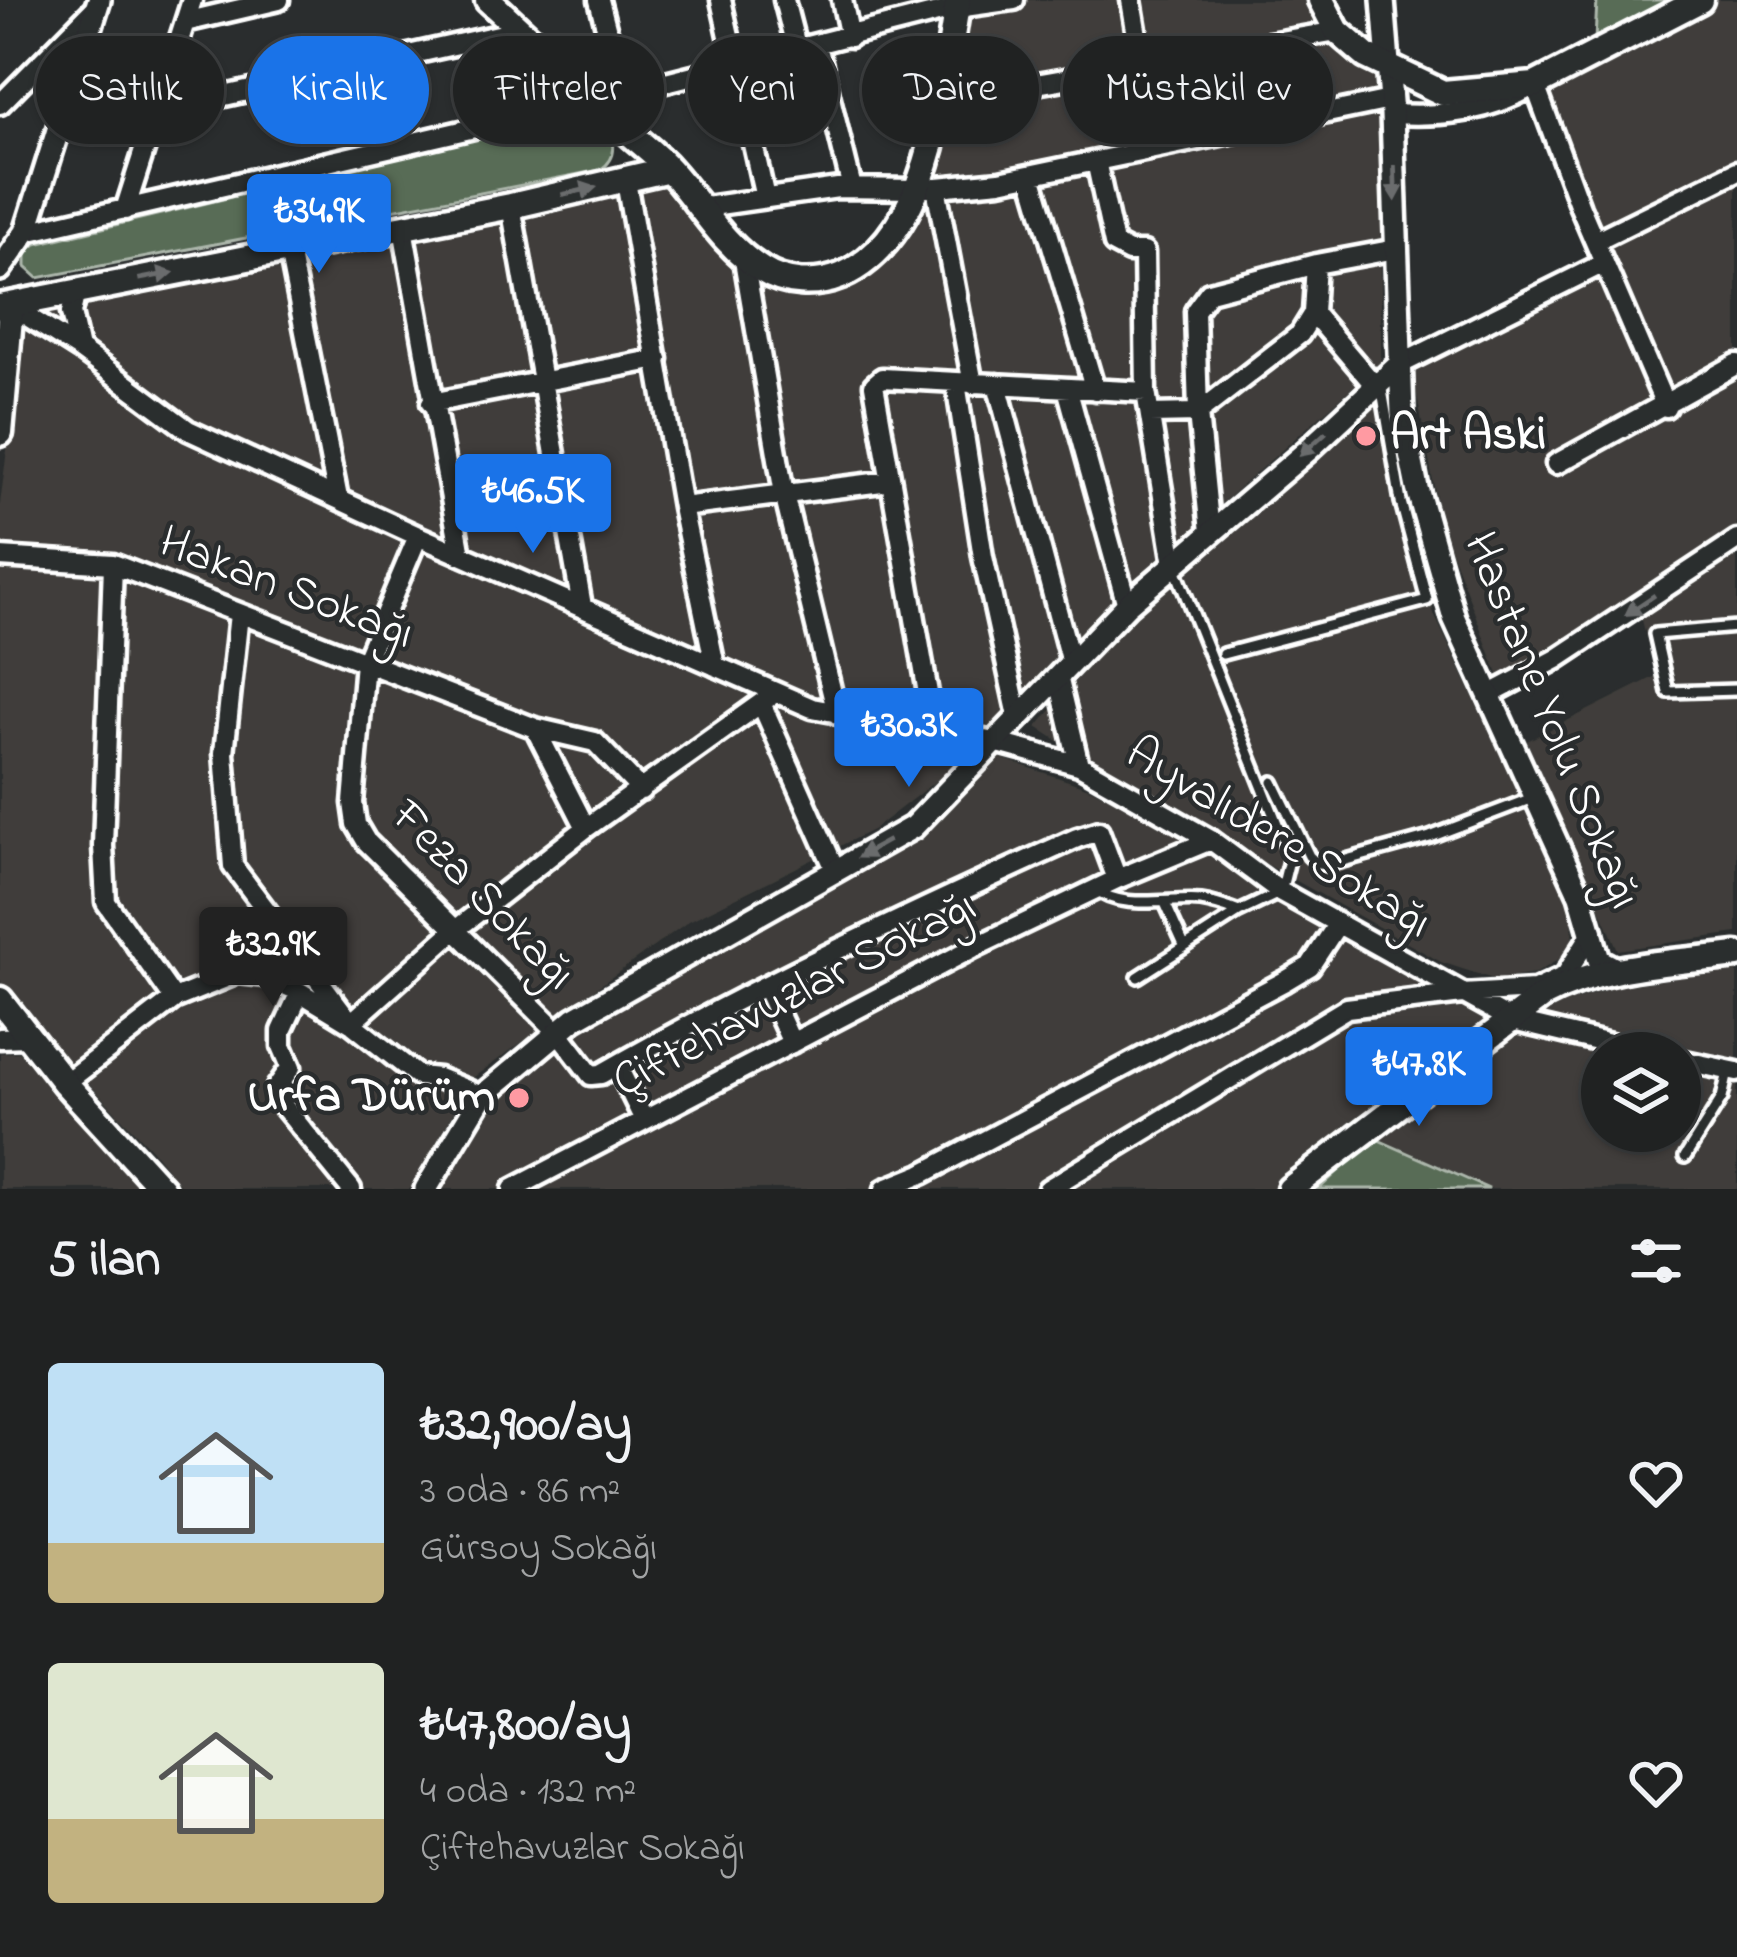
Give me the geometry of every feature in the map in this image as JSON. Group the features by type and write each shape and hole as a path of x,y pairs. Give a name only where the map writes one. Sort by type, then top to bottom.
{"main road":[{"path":"488,0 527,36"},
{"path":"1321,0 1337,31 1366,56 1443,93 1535,85 1700,0"},
{"path":"951,36 957,4"},
{"path":"626,182 633,144"},
{"path":"641,144 763,272 788,281 824,283 855,269 887,241 926,188 933,144"},
{"path":"0,433 8,346 6,306 512,206 669,169"},
{"path":"1290,1189 1521,1007 1562,986 1615,968 1737,955"},
{"path":"0,1000 65,1083 162,1189"}],"street":[{"path":"181,36 192,0"},
{"path":"185,22 279,0"},
{"path":"599,0 608,36"},
{"path":"721,0 730,36"},
{"path":"784,0 802,36"},
{"path":"842,0 850,37"},
{"path":"900,0 903,21"},
{"path":"838,40 957,4 1014,0"},
{"path":"1131,0 1137,36"},
{"name":"Hastane Yolu Sokağı","path":"1383,0 1402,414 1417,488 1454,618 1535,797 1600,960 1615,968"},
{"path":"0,104 98,3"},
{"path":"6,306 6,261 26,232 98,3"},
{"path":"224,96 521,30"},
{"path":"1311,36 1337,31"},
{"path":"698,208 852,188 926,188 1031,175 1391,107 1428,116 1480,111 1535,85 1666,406"},
{"path":"26,232 453,133"},
{"path":"125,210 146,144"},
{"path":"754,144 765,198"},
{"path":"838,144 852,188"},
{"path":"1155,144 1156,148"},
{"path":"1096,161 1114,244 1129,252 1144,252 1146,392 1174,564"},
{"path":"1595,241 1737,171"},
{"path":"1031,175 1095,390"},
{"path":"626,182 682,507 715,666"},
{"path":"926,188 964,384 983,557 1018,716"},
{"path":"512,206 582,606"},
{"path":"403,228 461,555"},
{"path":"1210,532 1198,413 1195,311 1209,292 1396,249"},
{"path":"289,251 338,498"},
{"path":"743,254 784,494 837,714"},
{"path":"426,1189 482,1096 558,1032 913,827 1127,605 1399,365 1604,263"},
{"path":"1150,414 1198,413 1300,334 1313,313 1316,264"},
{"path":"76,291 71,313 79,350"},
{"name":"Ayvalıdere Sokağı","path":"6,306 79,350 188,430 715,666 768,698 995,742 1079,765 1211,839 1281,892 1462,994 1521,1007"},
{"path":"1313,313 1378,384"},
{"path":"8,346 15,337 40,326"},
{"path":"431,403 658,359"},
{"path":"1556,464 1737,364"},
{"path":"935,734 874,386 882,378 1146,392"},
{"path":"998,384 1065,669 1079,765"},
{"path":"1067,388 1127,605"},
{"path":"682,507 890,481"},
{"name":"Feza Sokağı","path":"418,536 365,662 353,803 356,824 366,841 558,1032"},
{"path":"1490,695 1557,659 1737,540"},
{"name":"Hakan Sokağı","path":"0,557 113,564 535,728 595,742 641,790"},
{"path":"113,564 106,902 174,999"},
{"path":"239,614 224,753 233,866 351,1022"},
{"path":"351,1022 454,931 586,828 768,698 836,869"},
{"path":"535,728 586,828"},
{"name":"Çiftehavuzlar Sokağı","path":"558,1032 591,1075 930,904 1099,831 1117,879"},
{"name":"Çiftehavuzlar Sokağı","path":"513,1189 973,948 1211,839"},
{"path":"885,1189 926,1181 1285,981 1310,966 1337,925"},
{"path":"1521,1007 1564,976 1592,931"},
{"path":"65,1083 174,999 238,974 265,976 300,992 351,1022 418,1076 438,1078 482,1096"},
{"path":"766,987 792,1043"},
{"path":"300,992 282,1030 282,1046 291,1067 276,1097 351,1189"},
{"path":"1052,1188 1347,1008 1462,994 1521,1007 1590,1032"},
{"path":"0,1038 26,1037"},
{"path":"1701,1064 1732,1071"},
{"path":"617,1065 644,1120"}],"lane":[{"path":"1222,654 1426,600 1378,384"},
{"path":"1138,977 1184,944 1281,892 1290,868 1290,856 1174,564"},
{"path":"1737,627 1655,634 1668,692 1737,690"},
{"path":"1273,782 1309,856 1328,865 1430,837 1535,797"},
{"path":"1096,889 1104,897 1165,903 1196,900 1239,912"},
{"path":"1165,903 1184,944"},
{"path":"1685,1157 1723,1098 1732,1071"}],"shaded area":[{"path":"974,0 1310,0 1322,23 1377,76 1381,362 1111,602 995,735 874,829 689,921 474,1077 410,1189 183,1189 12,1003 0,980 0,504 25,310 662,180 732,259 791,294 834,289 876,270 923,208 939,144 1039,144 1039,36 965,36"},
{"path":"1701,0 1737,0 1737,933 1618,950 1527,741 1656,676 1641,616 1506,695 1441,525 1408,347 1593,257 1533,96"},
{"path":"1381,399 1434,614 1573,909 1572,951 1535,974 1496,980 1441,962 1127,786 1037,727 1112,637"},
{"path":"995,756 1089,788 1150,817 1487,1019 1272,1189 432,1189 485,1097 575,1022 914,830"},
{"path":"1737,969 1737,1189 1489,1189 1374,1138 1550,1008 1615,987"},
{"path":"19,1052 142,1189 0,1189 0,1053"}],"green space":[{"path":"1597,0 1676,0 1595,41"},
{"path":"453,144 613,144 611,159 600,170 38,278 26,267 26,252 36,244"},
{"path":"1374,1138 1489,1189 1319,1189"}],"place":[{"name":"Art Aski","path":"1366,436"},
{"name":"Urfa Dürüm","path":"519,1098"}]}
